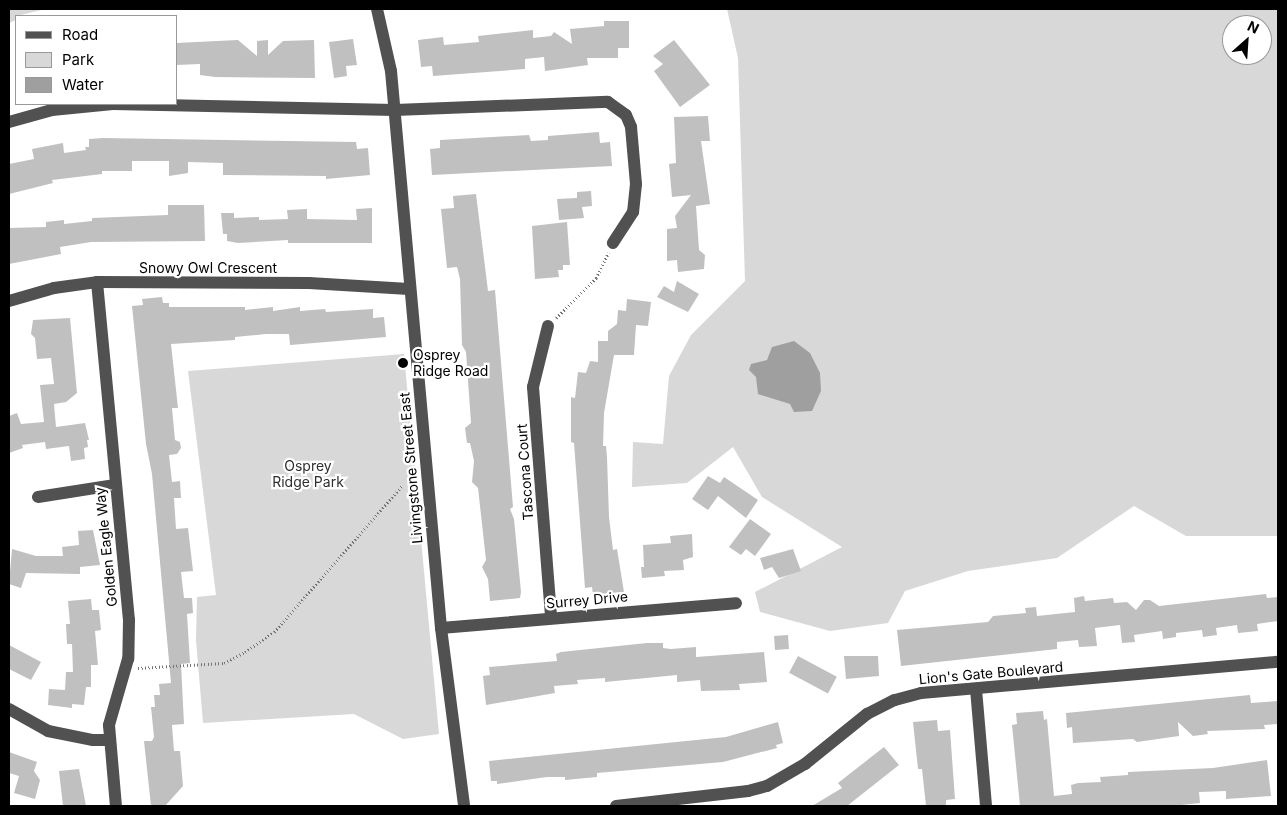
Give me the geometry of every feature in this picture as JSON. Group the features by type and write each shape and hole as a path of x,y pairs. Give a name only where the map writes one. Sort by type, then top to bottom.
{"street":[{"name":"Livingstone Street East","path":"377,9 388,54 395,110 409,289 441,628 464,806"},
{"path":"160,105 395,110 594,101 618,106 631,127 636,184 633,212 613,243"},
{"path":"9,122 52,110 103,105"},
{"name":"Snowy Owl Crescent","path":"9,301 54,288 97,282 309,283 409,289"},
{"name":"Golden Eagle Way","path":"97,282 130,645 113,705 109,740 116,806"},
{"name":"Tascona Court","path":"548,326 533,387 551,618"},
{"path":"38,497 115,485"},
{"name":"Surrey Drive","path":"441,628 736,603"},
{"name":"Lion's Gate Boulevard","path":"616,806 748,791 767,786 806,764 867,714 895,700 921,693 1278,662"},
{"path":"976,689 986,806"},
{"path":"9,710 48,731 93,740 109,740"}],"path":[{"path":"548,326 596,278 613,243"},
{"path":"125,668 224,663 245,652 274,632 402,486"}],"green space":[{"path":"9,9 46,9 15,15 15,20 9,23"},
{"path":"727,9 1278,9 1278,536 1186,536 1134,506 1057,558 968,571 905,591 888,623 830,631 760,612 755,592 842,547 762,497 733,447 687,483 632,487 633,442 663,444 669,376 691,335 745,281 738,58"},
{"name":"Osprey Ridge Park","path":"404,354 439,734 403,739 354,714 203,723 196,640 197,597 216,595 188,371"}],"water":[{"path":"794,341 810,353 820,373 821,391 812,411 794,412 790,404 758,394 756,377 749,370 751,364 767,360 772,347"}],"building":[{"path":"604,21 629,21 629,48 618,48 618,58 587,58 588,65 545,71 544,57 525,59 525,69 433,76 432,66 421,67 418,40 443,37 444,45 479,42 478,36 533,30 533,38 551,36 554,32 572,44 570,29 604,26"},
{"path":"353,39 357,65 346,66 347,76 334,78 329,42"},
{"path":"238,40 257,56 257,41 268,40 268,55 283,41 314,40 315,78 215,77 200,75 200,64 178,65 178,43"},
{"path":"674,40 710,85 680,107 654,71 663,64 653,56"},
{"path":"708,116 710,141 701,141 710,204 696,206 699,250 705,255 704,269 678,272 677,260 667,261 667,229 677,228 675,216 691,195 672,197 669,164 676,163 674,117"},
{"path":"599,132 600,143 610,142 612,166 432,175 430,149 440,148 440,140 529,135 531,141 548,140 548,136"},
{"path":"89,139 356,142 357,149 368,148 370,175 326,179 326,176 223,175 223,163 188,162 188,173 169,176 169,161 132,161 132,171 102,171 102,174 52,180 53,183 9,194 9,164 34,159 32,149 63,143 64,153 86,150 85,147 89,147"},
{"path":"591,191 592,206 582,207 584,218 559,220 557,199 577,198 577,192"},
{"path":"476,194 488,291 495,290 513,507 510,509 514,519 521,592 520,598 490,601 488,579 482,567 486,560 478,488 472,482 474,461 470,443 467,443 465,428 471,423 466,352 462,345 460,279 457,267 447,268 441,209 454,208 453,196"},
{"path":"168,205 204,205 205,241 91,242 60,247 61,254 9,264 9,228 46,227 46,222 64,220 64,224 92,221 92,218 168,215"},
{"path":"372,208 372,243 288,243 288,240 238,243 227,241 227,234 223,234 221,213 234,213 234,218 259,217 259,220 288,219 287,210 307,209 307,219 357,220 356,209"},
{"path":"567,222 570,265 563,265 563,270 558,270 559,277 535,279 532,226"},
{"path":"677,281 699,294 688,312 657,297 664,286 674,292"},
{"path":"162,297 163,303 169,303 169,307 245,307 245,310 273,307 273,311 300,307 300,311 325,309 326,312 373,309 373,318 384,317 386,337 290,345 289,334 266,334 235,337 235,340 171,344 178,408 172,408 175,440 180,442 181,448 177,454 169,455 172,482 180,481 181,498 174,498 176,529 188,528 193,571 181,572 184,598 192,598 193,613 187,614 190,663 181,664 184,724 172,725 174,751 180,751 183,786 165,806 151,806 144,741 152,741 154,737 151,707 155,707 154,695 160,695 159,684 171,683 152,474 146,444 132,306 143,305 142,299"},
{"path":"627,299 651,302 648,326 636,325 634,355 614,355 604,413 603,446 606,446 607,457 609,517 613,550 617,549 624,592 593,595 592,587 585,588 574,443 571,442 571,397 575,398 578,372 586,373 590,361 598,362 598,341 608,341 608,331 617,324 618,310 626,311"},
{"path":"70,318 77,393 66,402 54,404 56,427 85,423 89,440 87,440 88,447 84,448 85,459 71,461 69,446 46,449 45,442 22,445 23,448 9,453 9,416 17,413 21,424 44,422 40,385 54,384 51,358 37,359 35,338 31,334 33,320"},
{"path":"708,476 720,483 724,477 758,500 746,518 718,496 708,510 692,499"},
{"path":"750,519 771,534 755,556 746,549 741,555 729,547"},
{"path":"93,530 100,565 80,567 80,574 26,573 21,588 9,584 12,549 36,556 63,556 62,547 79,545 78,531"},
{"path":"692,534 693,557 683,560 684,570 664,571 665,576 642,578 641,567 644,567 643,545 671,543 670,536"},
{"path":"793,549 801,571 779,578 772,567 764,570 760,558"},
{"path":"1266,594 1267,598 1278,597 1278,621 1257,624 1258,631 1238,633 1237,625 1216,628 1217,635 1203,637 1202,630 1176,633 1176,637 1163,639 1162,631 1134,635 1135,642 1122,643 1120,625 1095,628 1097,646 1079,647 1078,640 1057,642 1057,649 901,666 897,630 988,622 993,616 1026,613 1025,608 1036,607 1037,616 1075,612 1074,598 1084,596 1085,601 1113,598 1114,603 1127,602 1136,610 1144,600 1150,600 1159,606"},
{"path":"91,599 92,610 99,610 101,630 95,631 98,665 91,665 91,687 86,687 84,705 72,704 72,708 48,705 49,689 65,690 66,672 73,672 72,644 67,644 66,624 70,624 68,601"},
{"path":"788,635 789,649 775,650 774,636"},
{"path":"663,643 663,648 671,649 696,647 696,657 764,652 767,682 739,684 740,690 701,691 700,680 677,682 677,675 605,682 605,678 577,680 578,684 554,686 555,693 486,705 483,676 490,675 489,667 557,661 556,654 561,652"},
{"path":"9,645 41,662 31,680 9,669"},
{"path":"798,656 837,677 828,693 789,673"},
{"path":"844,656 878,656 879,676 846,679"},
{"path":"1250,695 1251,703 1278,701 1278,724 1264,725 1265,729 1207,731 1208,734 1193,736 1178,722 1179,736 1137,742 1133,739 1073,743 1072,727 1067,728 1066,713"},
{"path":"1043,711 1044,720 1047,719 1054,796 1072,794 1071,785 1101,782 1100,777 1128,775 1128,772 1213,768 1267,760 1271,796 1226,799 1226,791 1199,792 1200,803 1172,806 1020,806 1012,725 1017,724 1016,713"},
{"path":"937,720 938,731 950,730 955,799 946,800 946,806 926,806 922,769 918,769 913,722"},
{"path":"778,722 783,743 776,745 777,748 723,762 597,773 597,777 565,780 565,777 547,777 497,784 497,781 491,781 489,761 726,737"},
{"path":"884,747 899,765 847,806 812,806 842,788 838,783"},
{"path":"9,752 37,762 34,771 40,780 35,799 14,793 19,776 9,773"},
{"path":"79,769 86,806 63,806 59,771"}],"place":[{"name":"Osprey Ridge Road","path":"403,363"}]}
